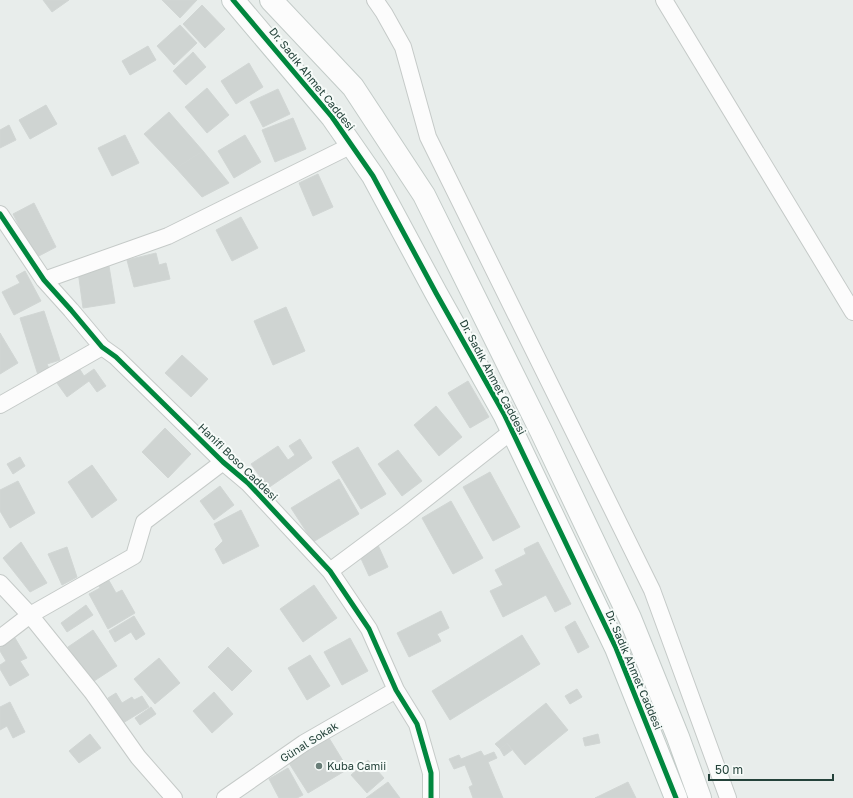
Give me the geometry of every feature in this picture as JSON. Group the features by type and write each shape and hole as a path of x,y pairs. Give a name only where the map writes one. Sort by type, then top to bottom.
{"street":[{"name":"Dr. Sadık Ahmet Caddesi","path":"234,0 332,117 373,176 436,293 504,414 616,648 676,798"},
{"name":"Dr. Sadık Ahmet Caddesi","path":"271,0 353,87 424,195 541,431 630,618 678,736 700,798"},
{"path":"375,0 403,47 428,137 652,590 728,798"},
{"path":"664,0 853,312"},
{"path":"44,280 168,236 352,145"},
{"name":"Hanifi Boso Caddesi","path":"0,215 44,280 102,347 116,357 223,462 248,483 330,571 369,629 396,690 417,724 432,773 430,798"},
{"path":"0,405 102,347"},
{"path":"330,571 404,516 512,431"},
{"path":"0,638 30,615 134,556 144,522 223,462"},
{"path":"0,583 30,615 102,704 138,757 174,798"},
{"name":"Günal Sokak","path":"225,798 304,743 396,690"}],"building":[{"path":"43,0 69,0 52,12"},
{"path":"162,0 197,0 180,18"},
{"path":"202,5 225,29 205,48 183,24"},
{"path":"180,25 197,43 174,65 157,46"},
{"path":"148,46 156,60 130,75 122,61"},
{"path":"193,52 206,67 186,85 173,71"},
{"path":"249,63 263,87 236,104 221,81"},
{"path":"207,88 229,115 207,133 185,107"},
{"path":"278,89 290,114 263,127 250,102"},
{"path":"46,105 57,124 30,139 19,120"},
{"path":"169,112 203,151 176,168 144,134"},
{"path":"293,118 306,149 275,162 262,130"},
{"path":"9,125 16,140 0,148 0,130"},
{"path":"125,135 139,163 112,176 98,148"},
{"path":"245,135 261,162 234,178 218,151"},
{"path":"203,151 229,183 202,197 176,168"},
{"path":"318,174 333,207 313,216 299,183"},
{"path":"34,203 56,247 35,258 13,214"},
{"path":"241,217 258,248 232,261 216,230"},
{"path":"156,253 159,265 166,263 170,279 134,287 127,260"},
{"path":"109,266 115,303 83,308 78,271"},
{"path":"25,271 41,301 14,315 2,292 20,283 16,276"},
{"path":"286,307 305,351 273,365 254,321"},
{"path":"44,311 60,360 47,364 50,371 38,375 20,318"},
{"path":"0,333 18,363 0,374"},
{"path":"182,355 208,379 191,397 165,373"},
{"path":"79,368 84,376 94,369 106,386 97,392 89,381 67,397 57,383"},
{"path":"468,381 489,417 470,428 448,393"},
{"path":"436,406 462,437 439,456 414,425"},
{"path":"165,428 191,454 168,478 142,452"},
{"path":"300,439 312,458 268,488 251,464 278,446 288,460 295,455 289,446"},
{"path":"358,447 386,494 361,509 332,462"},
{"path":"398,450 422,481 402,496 378,464"},
{"path":"20,457 25,466 13,474 7,464"},
{"path":"92,465 117,500 92,518 68,482"},
{"path":"490,472 520,527 493,541 463,487"},
{"path":"339,479 359,514 313,542 291,508"},
{"path":"18,481 35,513 10,528 0,511 0,490"},
{"path":"220,486 234,505 214,520 200,501"},
{"path":"451,501 483,558 453,574 422,518"},
{"path":"241,510 259,546 223,564 215,549 223,541 214,524"},
{"path":"21,542 47,583 30,592 3,558"},
{"path":"538,542 571,604 555,612 546,595 503,617 490,591 503,585 495,570 526,554 524,549"},
{"path":"377,543 388,567 369,576 358,552"},
{"path":"67,547 77,577 62,585 48,554"},
{"path":"107,577 116,593 122,590 135,613 108,629 89,594 100,588 97,583"},
{"path":"314,585 337,618 303,642 280,609"},
{"path":"86,605 93,615 67,632 61,623"},
{"path":"441,611 449,628 437,634 441,641 409,657 397,633"},
{"path":"134,616 145,634 136,640 131,632 115,642 109,631"},
{"path":"575,621 589,647 578,653 565,627"},
{"path":"93,630 117,666 91,683 68,647"},
{"path":"522,635 540,664 450,720 432,691"},
{"path":"15,638 27,658 20,661 29,675 10,686 0,669 0,665 6,661 0,651 0,648"},
{"path":"350,638 368,671 342,685 324,652"},
{"path":"228,647 252,671 232,691 208,667"},
{"path":"310,655 330,686 307,700 288,668"},
{"path":"159,658 180,683 155,704 134,679"},
{"path":"577,689 582,697 570,704 565,696"},
{"path":"214,692 233,714 212,733 193,711"},
{"path":"116,693 122,703 132,697 134,700 142,696 149,707 123,723 108,698"},
{"path":"10,702 25,732 13,738 7,726 0,730 0,707"},
{"path":"546,703 568,730 525,765 507,743 500,749 495,744"},
{"path":"151,707 156,714 140,725 135,718"},
{"path":"90,734 101,748 79,763 69,751"},
{"path":"598,734 600,743 585,746 583,738"},
{"name":"Kuba Camii","path":"329,738 348,769 308,793 289,763"},
{"path":"507,743 512,750 504,756 500,749"},
{"path":"481,751 484,756 494,752 497,758 488,762 503,798 473,798 469,787 473,785 465,765 454,769 449,759 459,755 461,759"},
{"path":"368,760 384,778 367,793 351,775"},
{"path":"288,768 303,795 297,798 279,798 269,779"},
{"path":"388,782 400,798 366,798"},
{"path":"628,782 636,798 595,798"}],"cycle path":[{"path":"233,0 332,117 373,176 436,293 504,414 616,648 676,798"},
{"path":"0,214 44,280 102,347 116,357 223,462 248,483 330,571 369,629 396,690 417,724 431,773 431,798"}],"place":[{"name":"Kuba Camii","path":"319,766"}]}
